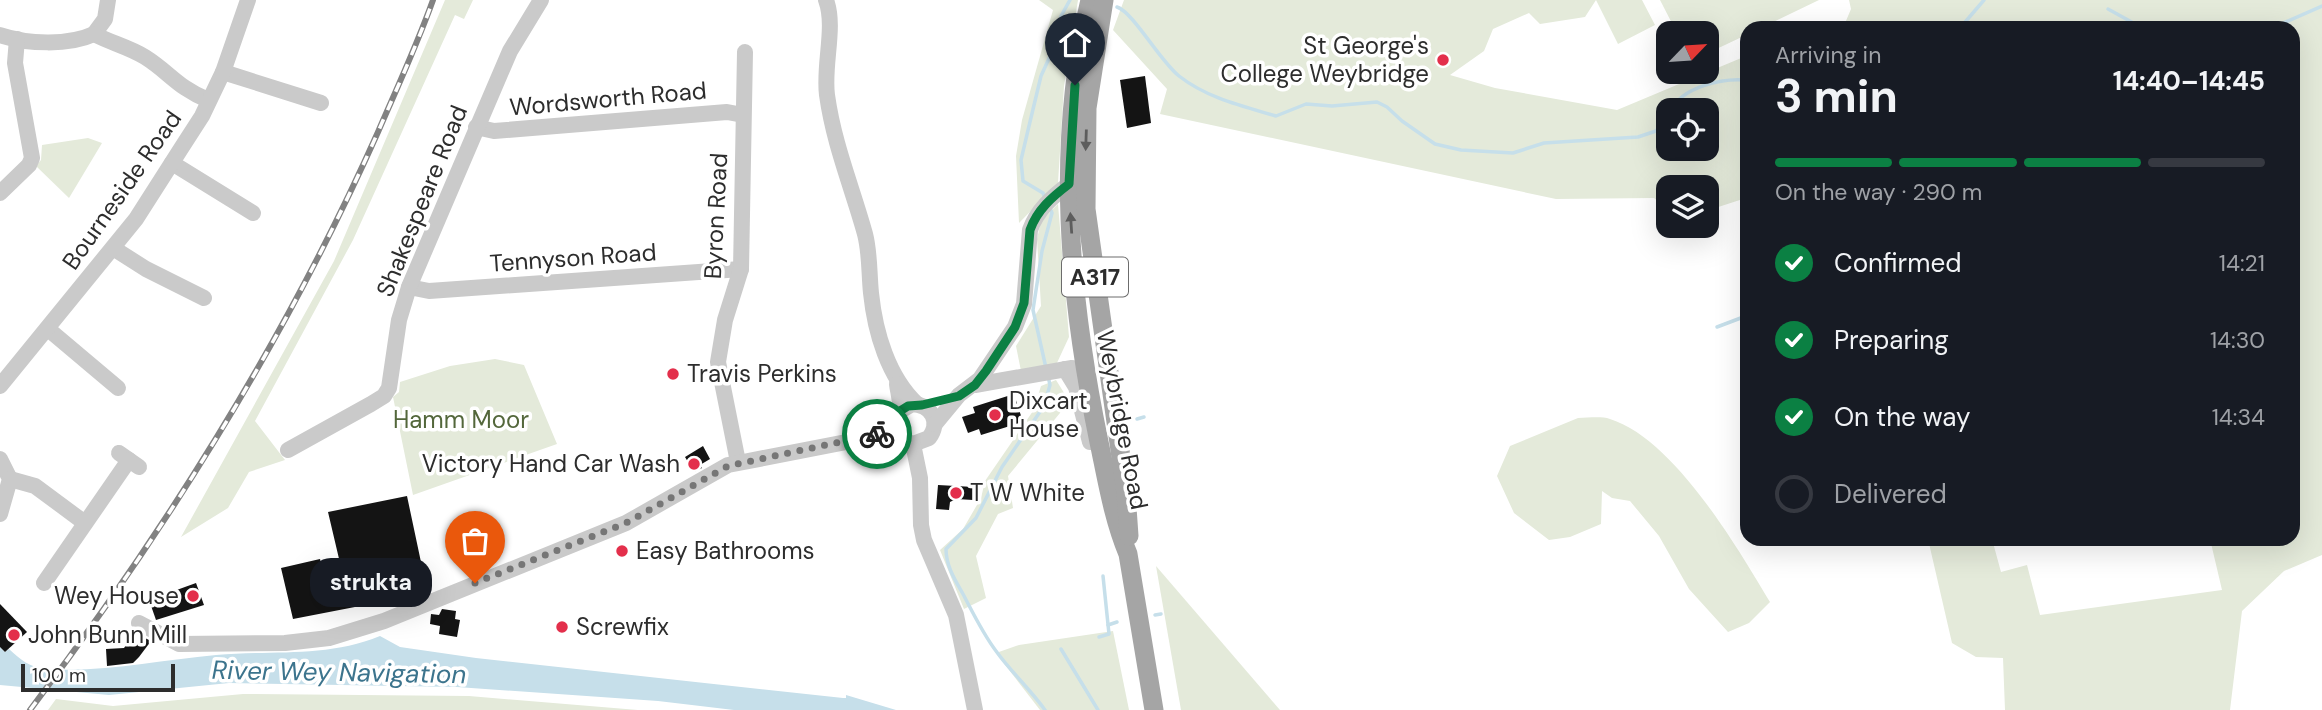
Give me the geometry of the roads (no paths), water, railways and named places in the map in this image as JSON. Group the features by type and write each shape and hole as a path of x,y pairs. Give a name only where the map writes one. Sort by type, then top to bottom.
{"main road":[{"name":"Weybridge Road","path":"1090,0 1075,85 1069,184 1076,296 1060,370 1128,554 1154,710"},
{"name":"Weybridge Road","path":"1104,0 1087,108 1086,209 1126,493 1130,532 1128,554"},
{"path":"1060,370 1093,358 1084,281 1088,235"}],"street":[{"path":"0,35 17,39 71,41 94,34 105,19 108,0"},
{"name":"Bourneside Road","path":"0,386 113,248 172,163 202,116 223,72 248,0"},
{"name":"Shakespeare Road","path":"288,450 371,404 384,396 389,388 400,320 409,287 476,127 518,37 541,0"},
{"path":"826,0 831,17 826,51 827,93 835,145 866,236 875,317 897,382 902,428 920,478 922,532 956,615 975,710"},
{"path":"94,34 148,58 177,84 208,100"},
{"path":"0,193 29,165 32,158 15,63 17,39"},
{"name":"Byron Road","path":"738,462 718,362 725,320 741,269 745,52"},
{"path":"223,72 321,103"},
{"name":"Wordsworth Road","path":"476,127 494,131 727,112 743,115"},
{"path":"172,163 253,213"},
{"path":"902,428 924,442 959,396 975,385 1002,351 1024,303 1030,230 1046,205 1069,184"},
{"path":"113,248 146,269 204,298"},
{"name":"Tennyson Road","path":"409,287 429,291 741,269"},
{"path":"48,329 118,388"},
{"path":"975,385 1060,370"},
{"path":"897,382 919,405 931,412 934,429 920,478"},
{"path":"139,623 167,640 187,645 285,643 344,634 384,621 626,523 712,473 738,462 872,437 902,428 919,405 959,396"},
{"path":"0,459 10,480 0,514"},
{"path":"52,578 85,523 129,460"},
{"path":"10,480 35,486 85,523"}],"water":[{"name":"River Wey Navigation","path":"380,636 400,647 476,658 843,698 846,698 846,695 896,710 734,710 658,701 457,687 229,683 109,695 0,685 0,647 5,652 9,649 35,667 67,670 216,655 340,648"}],"waterway":[{"path":"1045,198 1043,193 1023,181 1021,160 1041,76 1061,32 1061,16 1070,0"},
{"path":"1966,21 1984,0"},
{"path":"2288,21 2322,6"},
{"path":"1117,7 1131,18 1172,69 1190,84 1225,100 1276,116 1306,104 1332,106 1377,102 1435,144 1461,150 1513,153 1544,143 1638,137 1656,131"},
{"path":"2108,9 2130,21"},
{"path":"1681,98 1704,86 1740,80"},
{"path":"1046,368 1033,310 1042,251 1052,213 1050,208"},
{"path":"1717,327 1740,318"},
{"path":"1045,710 987,638 951,573 946,549 976,518 1002,467 1044,406 1050,385 1048,376"},
{"path":"1137,419 1144,417"},
{"path":"1069,426 1076,430"},
{"path":"1099,637 1109,634 1103,576"},
{"path":"1155,615 1161,614"},
{"path":"1108,625 1117,622"},
{"path":"1061,649 1098,710"}],"railway":[{"path":"30,710 81,642 176,502 264,358 342,209 400,83 433,0"}],"place":[{"name":"St George's College Weybridge","path":"1443,60"},
{"name":"Travis Perkins","path":"673,374"},
{"name":"Dixcart House","path":"995,415"},
{"name":"Victory Hand Car Wash","path":"694,464"},
{"name":"T W White","path":"956,493"},
{"name":"Easy Bathrooms","path":"622,551"},
{"name":"strukta","path":"475,583"},
{"name":"Wey House","path":"193,596"},
{"name":"Screwfix","path":"562,627"},
{"name":"John Bunn Mill","path":"14,635"}],"park label":[{"name":"Hamm Moor","path":"461,420"}]}
